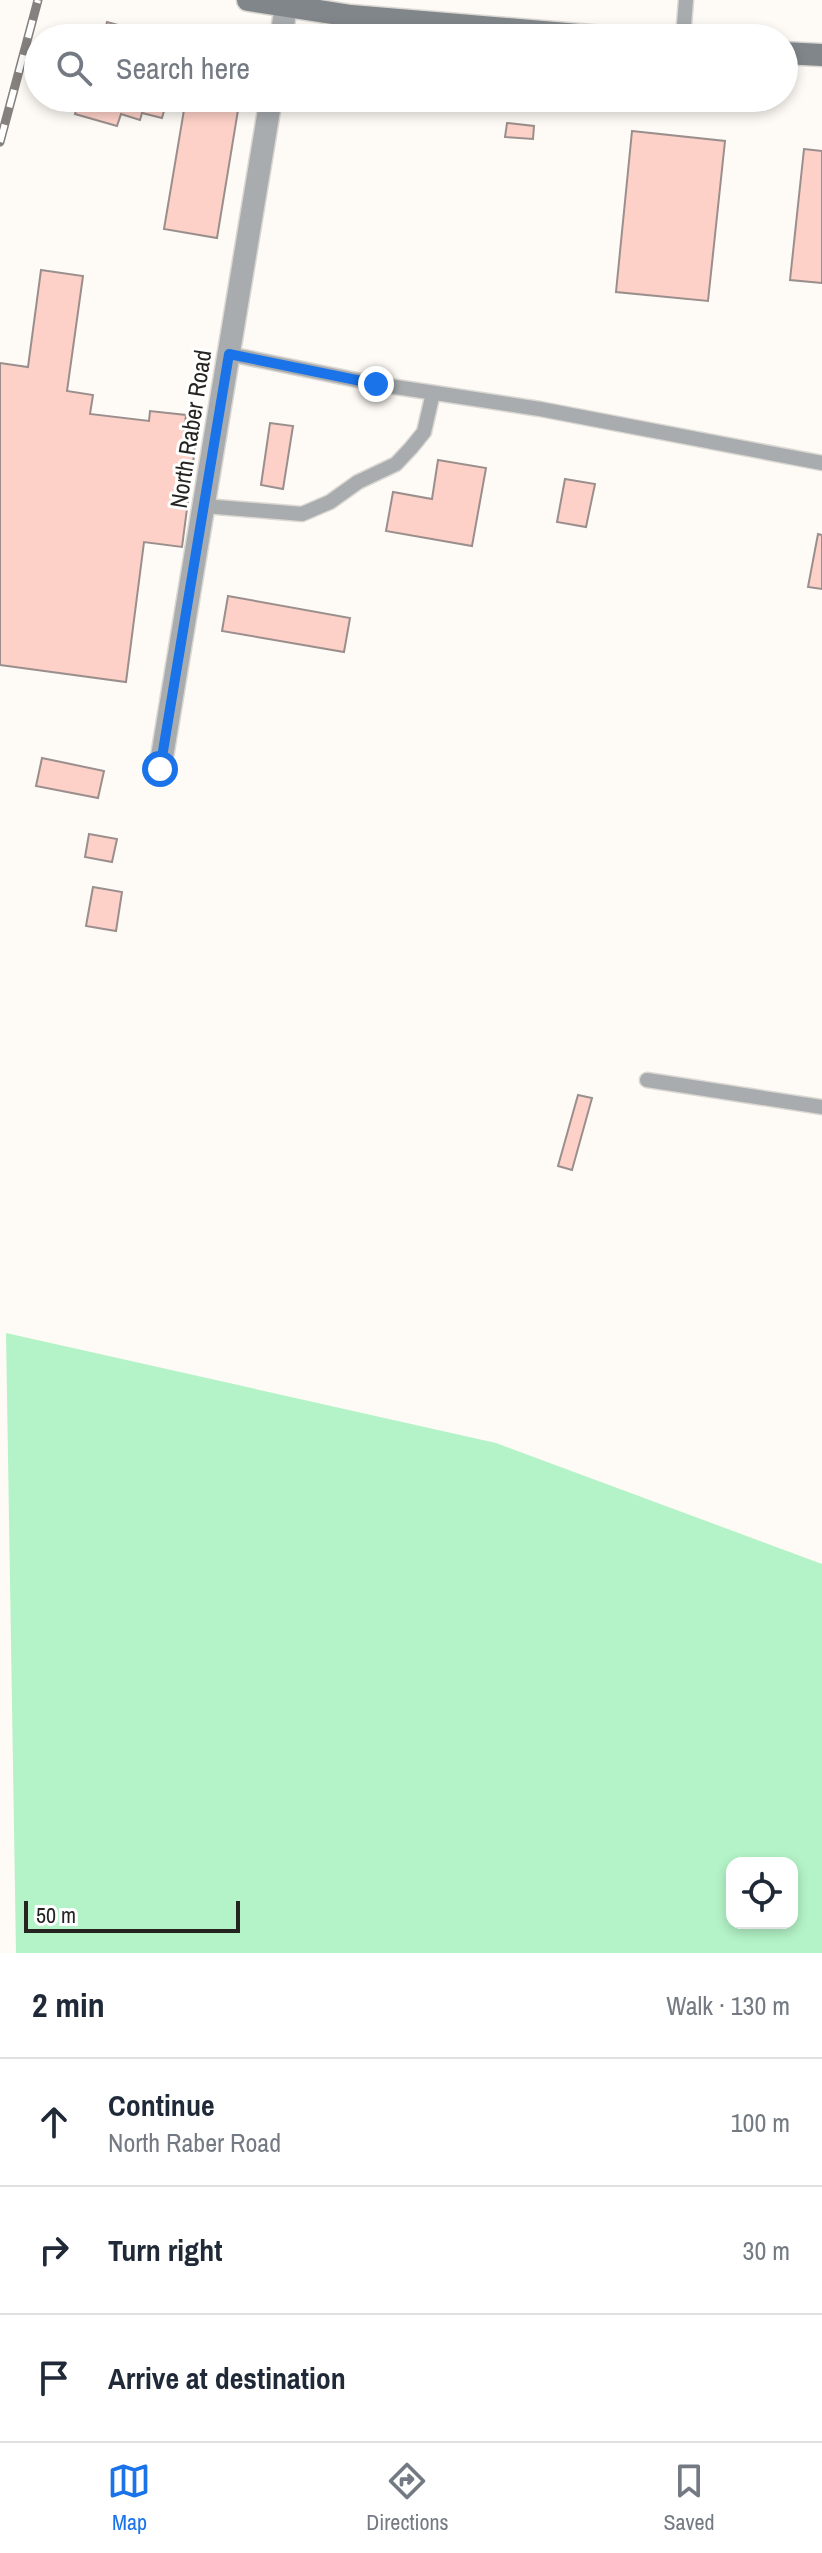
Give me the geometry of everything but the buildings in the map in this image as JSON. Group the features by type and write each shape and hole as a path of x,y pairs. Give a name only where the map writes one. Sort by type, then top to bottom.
{"main road":[{"path":"248,0 492,24"},
{"path":"798,54 822,55"}],"street":[{"path":"283,24 286,6"},
{"name":"North Raber Road","path":"160,769 269,112"}],"lane":[{"path":"684,24 686,0"},
{"path":"229,354 822,463"},
{"path":"204,506 302,514 330,502 358,482 396,464 424,432 433,393"},
{"path":"647,1080 822,1107"}],"green space":[{"path":"6,1333 496,1443 822,1564 822,1953 16,1953"}],"railway":[{"path":"32,24 38,0"},
{"path":"0,142 24,52"}],"route":[{"path":"160,769 229,354 376,384"}]}
